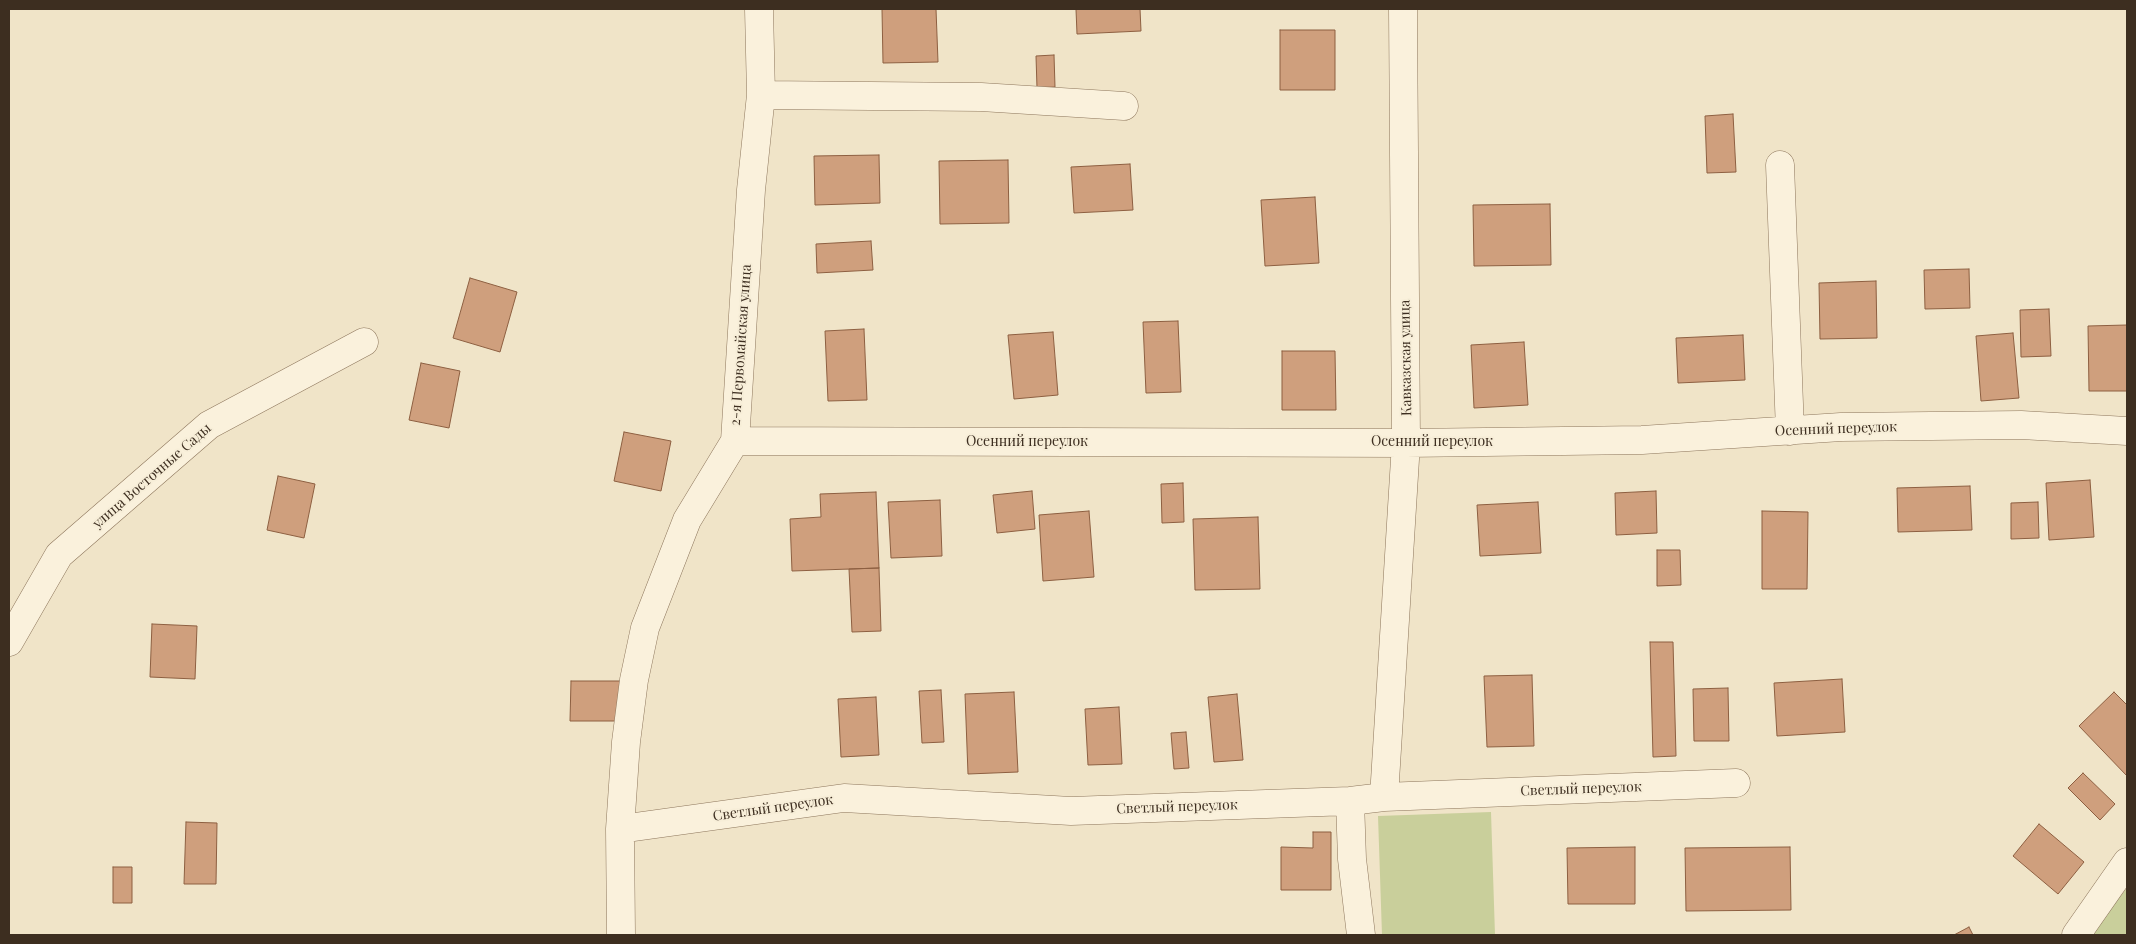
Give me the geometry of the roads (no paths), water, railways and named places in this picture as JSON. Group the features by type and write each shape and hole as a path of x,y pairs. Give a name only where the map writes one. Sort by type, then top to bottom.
{"street":[{"name":"2-я Первомайская улица","path":"621,935 620,829 626,742 634,680 645,628 687,520 735,441 751,190 762,95 759,9"},
{"name":"Кавказcкая улица","path":"1384,797 1406,443 1403,9"},
{"path":"762,95 981,97 1124,106"},
{"path":"1780,165 1790,431"},
{"name":"улица Восточные Сады","path":"9,642 59,555 209,425 364,342"},
{"name":"Осенний переулок","path":"735,441 1406,443 1642,440 1842,427 2021,425 2127,431"},
{"name":"Светлый переулок","path":"620,829 844,798 1071,811 1350,801 1384,797 1736,783"},
{"path":"1350,801 1352,859 1361,935"},
{"path":"2076,935 2127,862"}]}
